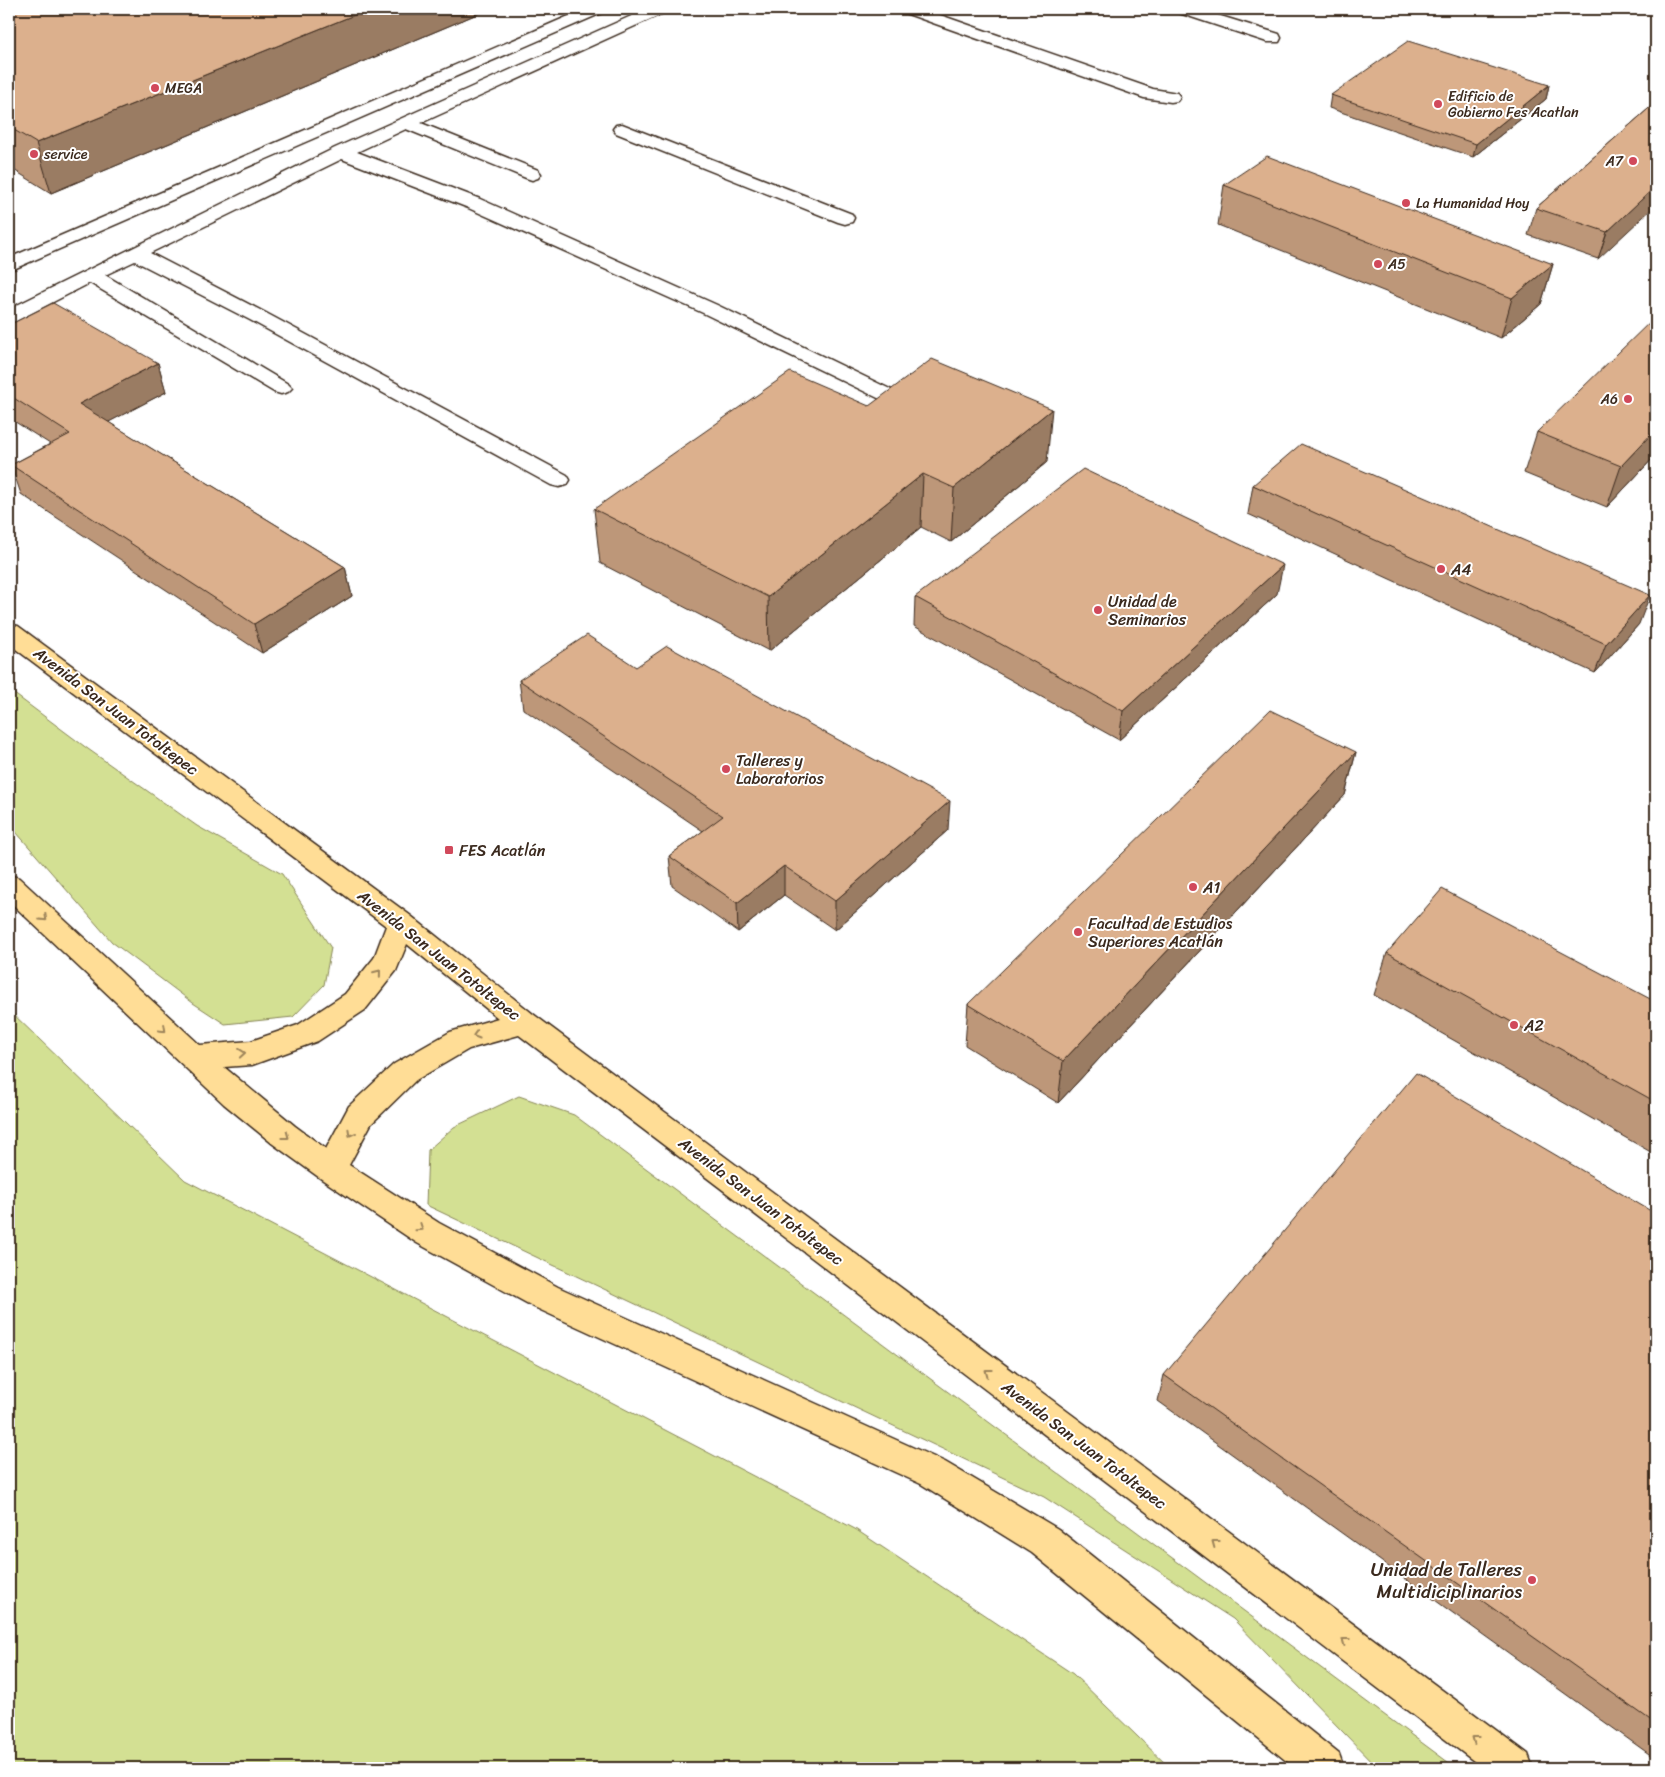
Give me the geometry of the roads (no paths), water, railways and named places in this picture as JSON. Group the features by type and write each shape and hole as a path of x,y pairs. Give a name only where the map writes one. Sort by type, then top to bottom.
{"main road":[{"name":"Avenida San Juan Totoltepec","path":"9,632 401,923 522,1022 1514,1768"},
{"path":"9,885 235,1095 284,1135 331,1169 428,1233 546,1297 933,1473 1045,1541 1325,1768"},
{"path":"194,1057 252,1053 308,1033 355,1002 386,963 401,923"},
{"path":"331,1169 360,1115 404,1072 460,1040 522,1022"}],"lane":[{"path":"9,265 598,9"},
{"path":"9,317 90,275 341,152 660,9"},
{"path":"908,9 1150,94 1171,97"},
{"path":"1182,9 1273,38"},
{"path":"406,123 532,174"},
{"path":"622,129 845,218"},
{"path":"341,152 474,203 710,309 885,394"},
{"path":"135,253 257,316 558,480"},
{"path":"90,275 281,388"}],"place":[{"name":"MEGA","path":"155,88"},
{"name":"Edificio de Gobierno Fes Acatlan","path":"1438,104"},
{"name":"service","path":"34,154"},
{"name":"A7","path":"1633,161"},
{"name":"La Humanidad Hoy","path":"1406,203"},
{"name":"A5","path":"1378,264"},
{"name":"A6","path":"1628,399"},
{"name":"A4","path":"1441,569"},
{"name":"Unidad de Seminarios","path":"1098,610"},
{"name":"Talleres y Laboratorios","path":"726,769"},
{"name":"FES Acatlán","path":"449,850"},
{"name":"A1","path":"1193,887"},
{"name":"Facultad de Estudios Superiores Acatlán","path":"1078,932"},
{"name":"A2","path":"1514,1025"},
{"name":"Unidad de Talleres Multidiciplinarios","path":"1532,1580"}]}
